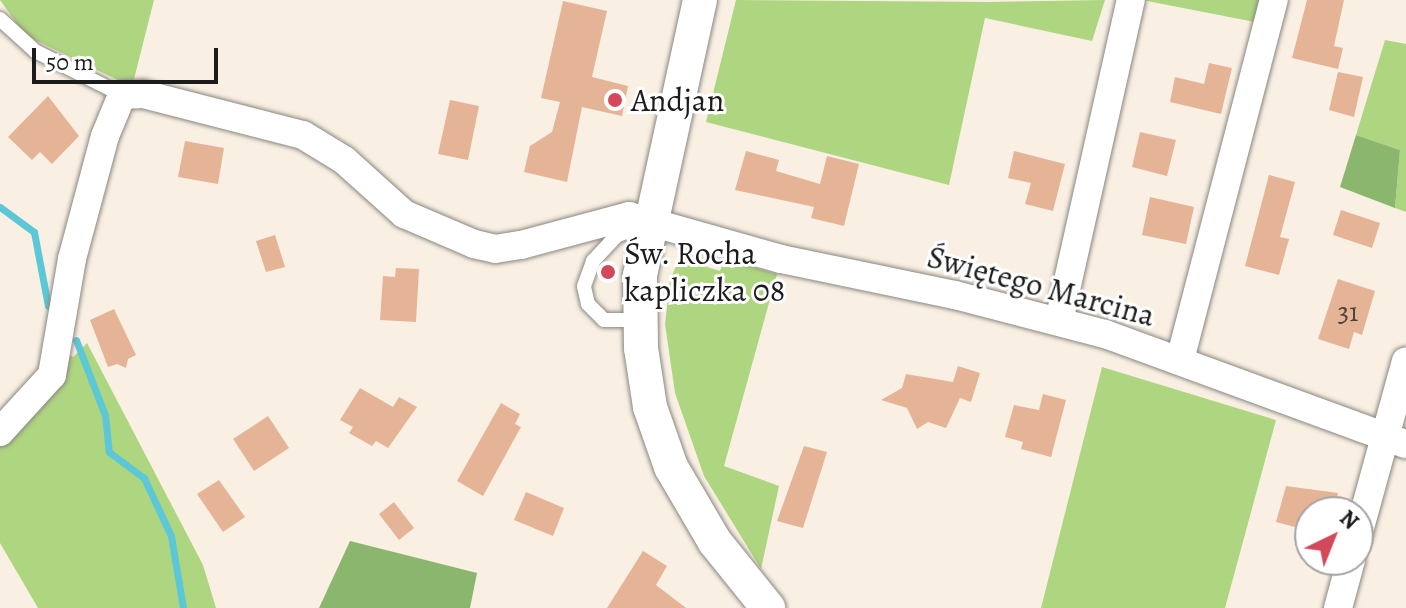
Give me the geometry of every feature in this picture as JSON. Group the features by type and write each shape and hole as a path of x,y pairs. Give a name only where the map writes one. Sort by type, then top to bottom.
{"street":[{"path":"700,0 650,221 639,320 650,407 671,467 715,542 768,608"},
{"path":"1059,321 1131,0"},
{"path":"1180,360 1274,0"},
{"name":"Świętego Marcina","path":"122,95 143,94 303,135 344,160 404,214 474,244 495,249 521,245 629,216 781,259 1059,321 1180,360 1395,441"},
{"path":"0,432 52,375 72,259 122,95"},
{"path":"1373,496 1395,441 1406,361"},
{"path":"1338,608 1347,576"}],"lane":[{"path":"0,19 35,51 122,95"},
{"path":"639,320 604,320 588,304 584,286 593,261 616,236 650,221"}],"green space":[{"path":"0,0 154,0 132,87 25,35"},
{"path":"736,0 1105,0 1092,41 985,18 949,185 706,122"},
{"path":"1142,0 1265,0 1260,23"},
{"path":"1385,40 1406,44 1406,212 1395,208 1400,150 1356,135"},
{"path":"1356,135 1400,150 1395,208 1340,187"},
{"path":"696,255 703,257 701,265 720,271 724,259 777,274 724,466 779,486 761,569 704,476 675,393 665,324 670,280 677,264"},
{"path":"87,343 203,565 216,608 38,608 0,543 0,441 67,354 73,357"},
{"path":"1102,367 1276,420 1225,608 1041,608"},
{"path":"350,541 477,573 470,608 319,608"}],"building":[{"path":"1307,0 1344,0 1334,46 1343,48 1338,69 1292,58"},
{"path":"563,1 607,11 592,77 628,86 622,116 582,107 567,182 524,172 530,146 552,132 560,102 541,98"},
{"path":"1209,63 1232,68 1221,114 1170,102 1175,77 1204,84"},
{"path":"1338,72 1363,77 1354,117 1329,110"},
{"path":"48,96 79,136 52,164 40,152 32,160 8,137"},
{"path":"450,100 479,106 468,160 438,154"},
{"path":"1140,132 1176,140 1167,176 1132,167"},
{"path":"185,141 224,148 218,184 178,177"},
{"path":"746,151 779,160 776,171 820,184 827,156 859,164 844,226 811,218 814,207 735,190"},
{"path":"1014,151 1065,164 1053,211 1025,204 1031,183 1008,178"},
{"path":"1269,175 1295,182 1280,237 1289,239 1279,275 1245,266"},
{"path":"1150,197 1194,207 1186,244 1142,235"},
{"path":"1341,210 1380,223 1372,248 1333,235"},
{"path":"275,235 285,267 266,272 256,241"},
{"path":"396,268 419,269 416,322 380,320 383,276 395,277"},
{"path":"1338,279 1375,291 1362,335 1354,332 1349,349 1318,339"},
{"path":"114,309 136,355 128,359 126,368 117,364 108,367 90,320"},
{"path":"958,366 980,373 971,402 960,398 946,428 928,422 917,429 907,408 881,400 902,388 906,374 953,382"},
{"path":"360,388 393,407 399,397 417,407 388,448 376,441 372,446 349,433 353,427 340,420"},
{"path":"1043,394 1066,400 1051,457 1021,449 1023,442 1005,437 1014,405 1039,410"},
{"path":"501,403 520,414 515,424 521,427 483,496 457,481"},
{"path":"268,416 289,448 254,471 233,439"},
{"path":"804,446 827,452 803,528 777,521"},
{"path":"219,480 245,517 223,532 197,494"},
{"path":"1286,486 1338,493 1337,496 1294,496 1294,527 1276,522"},
{"path":"526,492 564,508 553,536 514,520"},
{"path":"394,502 414,528 399,540 379,514"},
{"path":"643,551 667,566 656,585 686,608 607,608"}],"waterway":[{"path":"0,207 34,232 48,306"},
{"path":"76,340 105,415 109,452 144,478 171,536 183,608"}],"place":[{"name":"Andjan","path":"615,100"},
{"name":"Św. Rocha kapliczka 08","path":"608,272"}]}
